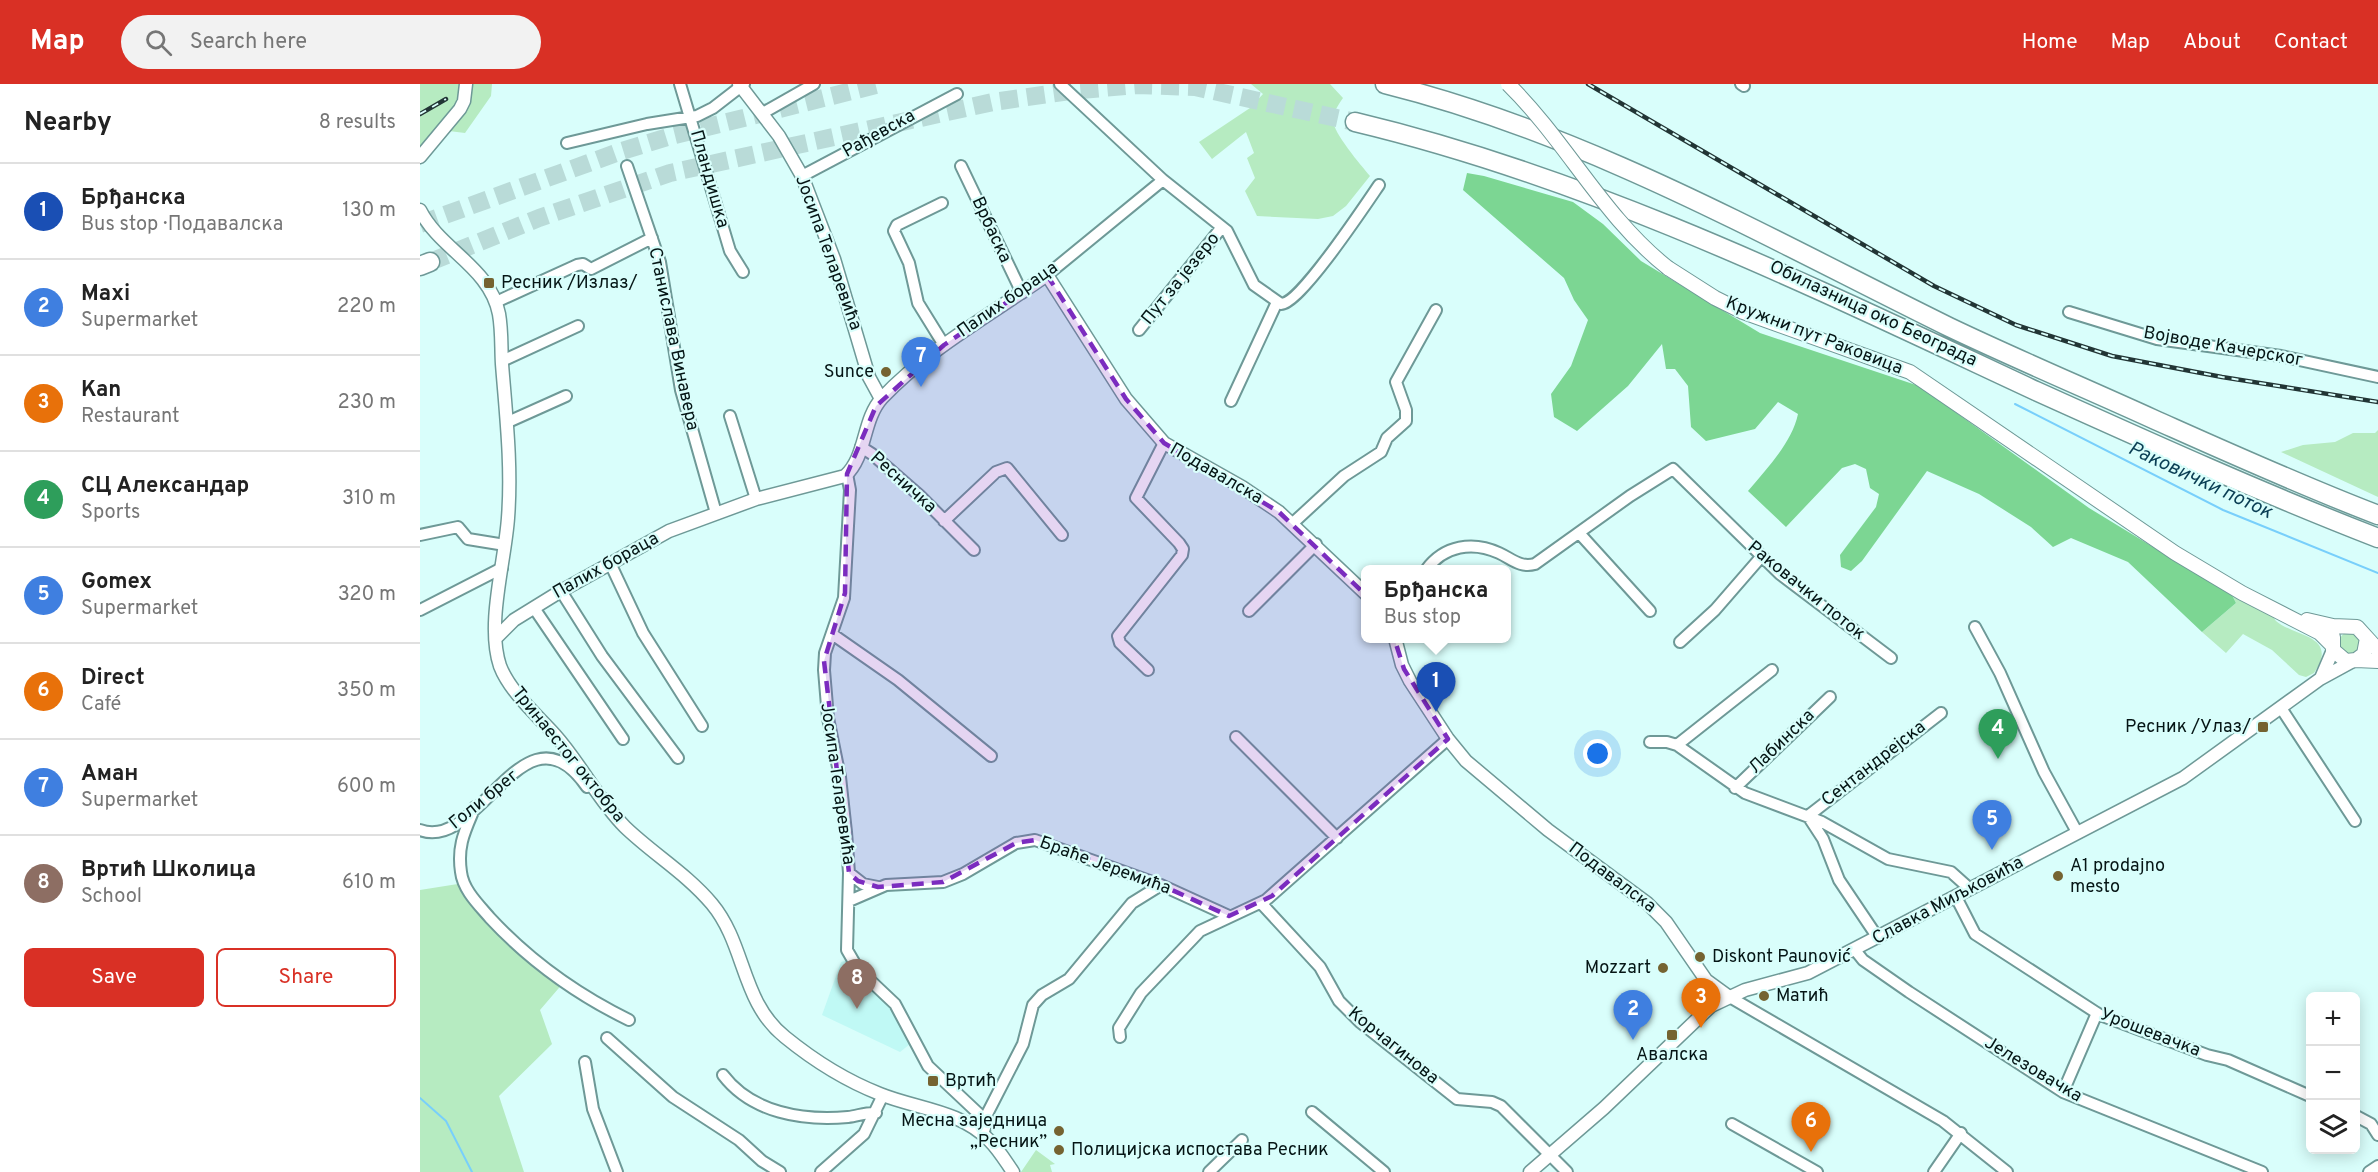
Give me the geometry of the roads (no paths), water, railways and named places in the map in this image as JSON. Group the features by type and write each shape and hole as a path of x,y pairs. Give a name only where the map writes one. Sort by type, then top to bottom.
{"highway":[{"name":"Обилазница око Београда","path":"1385,84 1499,117 1583,150 1729,215 1982,342 2320,493 2378,515"},
{"name":"Обилазница око Београда","path":"1355,122 1489,159 1698,237 1893,322 2147,441 2378,538"}],"main road":[{"name":"Кружни пут Раковица","path":"1508,84 1548,127 1612,215 1634,239 1668,268 1743,312 1910,372 2175,553 2242,593 2320,633 2332,648"},
{"name":"Кружни пут Раковица","path":"2288,615 2343,627"},
{"path":"2378,650 2357,627 2343,627 2334,634 2332,648 2341,659 2378,661"},
{"path":"2354,661 2367,649 2367,638"}],"street":[{"path":"420,157 460,110 464,101 466,84"},
{"name":"Пландишка","path":"680,84 730,251 743,272"},
{"path":"763,113 814,84"},
{"path":"1060,84 1163,180 1229,233 1239,259 1254,285 1277,302 1288,303 1297,295 1341,239 1379,185"},
{"path":"567,142 647,124 691,117 713,108 741,85"},
{"name":"Јосипа Теларевића","path":"741,85 791,154 802,176 838,270 869,377 881,399"},
{"name":"Рађевска","path":"802,176 957,94"},
{"name":"Станислава Винавера","path":"627,166 652,238 668,296 681,390 716,513"},
{"name":"Врбаска","path":"961,166 1022,293"},
{"name":"Палих бораца","path":"496,638 514,620 669,531 756,499 847,474 861,447 872,414 881,399 944,345 1047,275 1163,180"},
{"path":"942,203 897,225 894,231 909,263 918,303 944,345"},
{"name":"Тринаестог октобра","path":"420,210 432,227 477,270 496,302 502,332 502,361 508,422 509,495 496,610 496,638 498,659 506,678 576,760 600,797 627,828 693,883 716,909 732,933 750,992 775,1028 849,1079 883,1095 948,1114 983,1134 1013,1172"},
{"name":"Пут за језеро","path":"1139,330 1222,227"},
{"path":"496,302 577,265 583,264 591,269 652,238"},
{"name":"Подавалска","path":"1047,275 1126,399 1164,443 1242,487 1293,523 1361,590"},
{"path":"1231,401 1277,302"},
{"path":"1293,523 1344,476 1382,451 1387,438 1406,421 1406,410 1396,382 1436,309"},
{"name":"Војводе Качерског","path":"2069,312 2157,339 2281,356 2378,377"},
{"path":"502,361 578,326"},
{"path":"508,422 566,396"},
{"path":"730,416 756,499"},
{"path":"1148,670 1120,643 1118,636 1182,555 1184,549 1136,498 1164,443"},
{"name":"Ресничка","path":"861,447 880,460 974,550"},
{"name":"Ресничка","path":"945,521 996,472 1007,468 1062,535"},
{"name":"Раковачки поток","path":"1580,534 1629,496 1673,469 1761,557 1892,658"},
{"name":"Јосипа Теларевића","path":"847,474 851,484 845,593 825,652 825,686 843,799 849,873 845,942 850,958 895,1004 928,1066 984,1120"},
{"path":"420,535 458,527 468,539 505,545"},
{"path":"1431,565 1442,555 1462,546 1492,550 1524,566 1535,564 1580,534 1650,611"},
{"path":"1249,611 1316,544"},
{"path":"1680,642 1715,610 1761,557"},
{"path":"610,563 643,633 702,726"},
{"path":"420,610 502,568"},
{"path":"561,591 602,656 678,758"},
{"path":"534,608 623,739"},
{"path":"496,610 503,618 514,620"},
{"path":"1975,627 2000,673 2044,772 2077,832"},
{"path":"832,634 898,680 992,756"},
{"name":"Подавалска","path":"1396,643 1404,669 1448,739 1466,760 1510,799 1659,914 1706,980 1728,996 1961,1133 2007,1172"},
{"name":"Славка Миљковића","path":"2320,679 2332,648"},
{"name":"Славка Миљковића","path":"1530,1172 1604,1108 1698,1018 1728,996 1805,975 2198,768 2320,679 2354,661"},
{"path":"1677,745 1772,670"},
{"name":"Лабинска","path":"1735,788 1830,697"},
{"path":"2281,708 2355,821"},
{"name":"Сентандрејска","path":"1808,816 1941,713"},
{"path":"1236,737 1337,838"},
{"path":"1120,1037 1119,1028 1150,982 1203,928 1262,903 1448,739"},
{"path":"1650,742 1667,742 1677,745 1735,788 1757,799 1808,816 1840,831 1888,859 1951,872 1970,889"},
{"name":"Голи брег","path":"420,830 432,833 452,829 475,807 530,763 550,757 570,767 592,794 600,797"},
{"path":"475,807 462,832 460,853 464,883 476,902 523,952 542,968 576,991 629,1020"},
{"path":"1808,816 1823,839 1839,880 1878,938"},
{"name":"Браће Јеремића","path":"849,873 863,884 878,887 943,882 963,874 1016,843 1035,840 1161,885 1229,916"},
{"path":"983,1134 984,1120 1023,1044 1030,1011 1036,1000 1069,979 1126,909 1140,896 1161,885"},
{"name":"Браће Јеремића","path":"849,901 878,887"},
{"name":"Урошевачка","path":"1956,897 1975,934 2097,1013 2134,1029 2228,1060 2306,1094"},
{"name":"Корчагинова","path":"1262,903 1320,967 1340,1001 1352,1015 1457,1099 1492,1102 1501,1106 1567,1172"},
{"name":"Јелезовачка","path":"1855,950 1863,960 1909,993 2063,1092 2262,1172"},
{"path":"2063,1092 2097,1013"},
{"path":"607,1038 674,1097 739,1140 762,1161 780,1172"},
{"path":"585,1062 593,1109 617,1172"},
{"path":"723,1075 739,1094 753,1102 784,1113 838,1117 876,1113"},
{"path":"822,1172 864,1134 883,1095"},
{"path":"1312,1112 1384,1172"},
{"path":"2360,1119 2371,1125 2378,1135"},
{"path":"1732,1124 1818,1172"},
{"path":"1934,1172 1961,1133"},
{"path":"1209,1172 1242,1140"},
{"path":"2369,1172 2378,1166"}],"waterway":[{"name":"Раковички поток","path":"2015,404 2223,510 2378,573"},
{"path":"420,1098 446,1121 472,1172"}],"tunnel":[{"path":"420,224 619,152 671,136 880,84"},
{"path":"430,262 539,218 670,173 993,102 1070,91 1136,85 1195,87 1355,122"}],"railway":[{"path":"1588,84 1934,286 2016,325 2112,356 2222,377 2378,402"},
{"path":"420,114 446,99"}],"place":[{"name":"Ресник /Излаз/","path":"489,283"},
{"name":"Sunce","path":"886,372"},
{"name":"Аман","path":"921,387"},
{"name":"Брђанска","path":"1436,712"},
{"name":"Ресник /Улаз/","path":"2263,727"},
{"name":"СЦ Александар","path":"1998,759"},
{"name":"Gomex","path":"1992,850"},
{"name":"A1 prodajno mesto","path":"2058,876"},
{"name":"Diskont Paunović","path":"1700,957"},
{"name":"Mozzart","path":"1663,968"},
{"name":"Матић","path":"1764,996"},
{"name":"Вртић Школица","path":"857,1009"},
{"name":"Kan","path":"1701,1028"},
{"name":"Авалска","path":"1672,1035"},
{"name":"Maxi","path":"1633,1040"},
{"name":"Вртић","path":"933,1081"},
{"name":"Месна заједница „Ресник”","path":"1059,1131"},
{"name":"Полицијска испостава Ресник","path":"1059,1150"},
{"name":"Direct","path":"1811,1152"}]}
